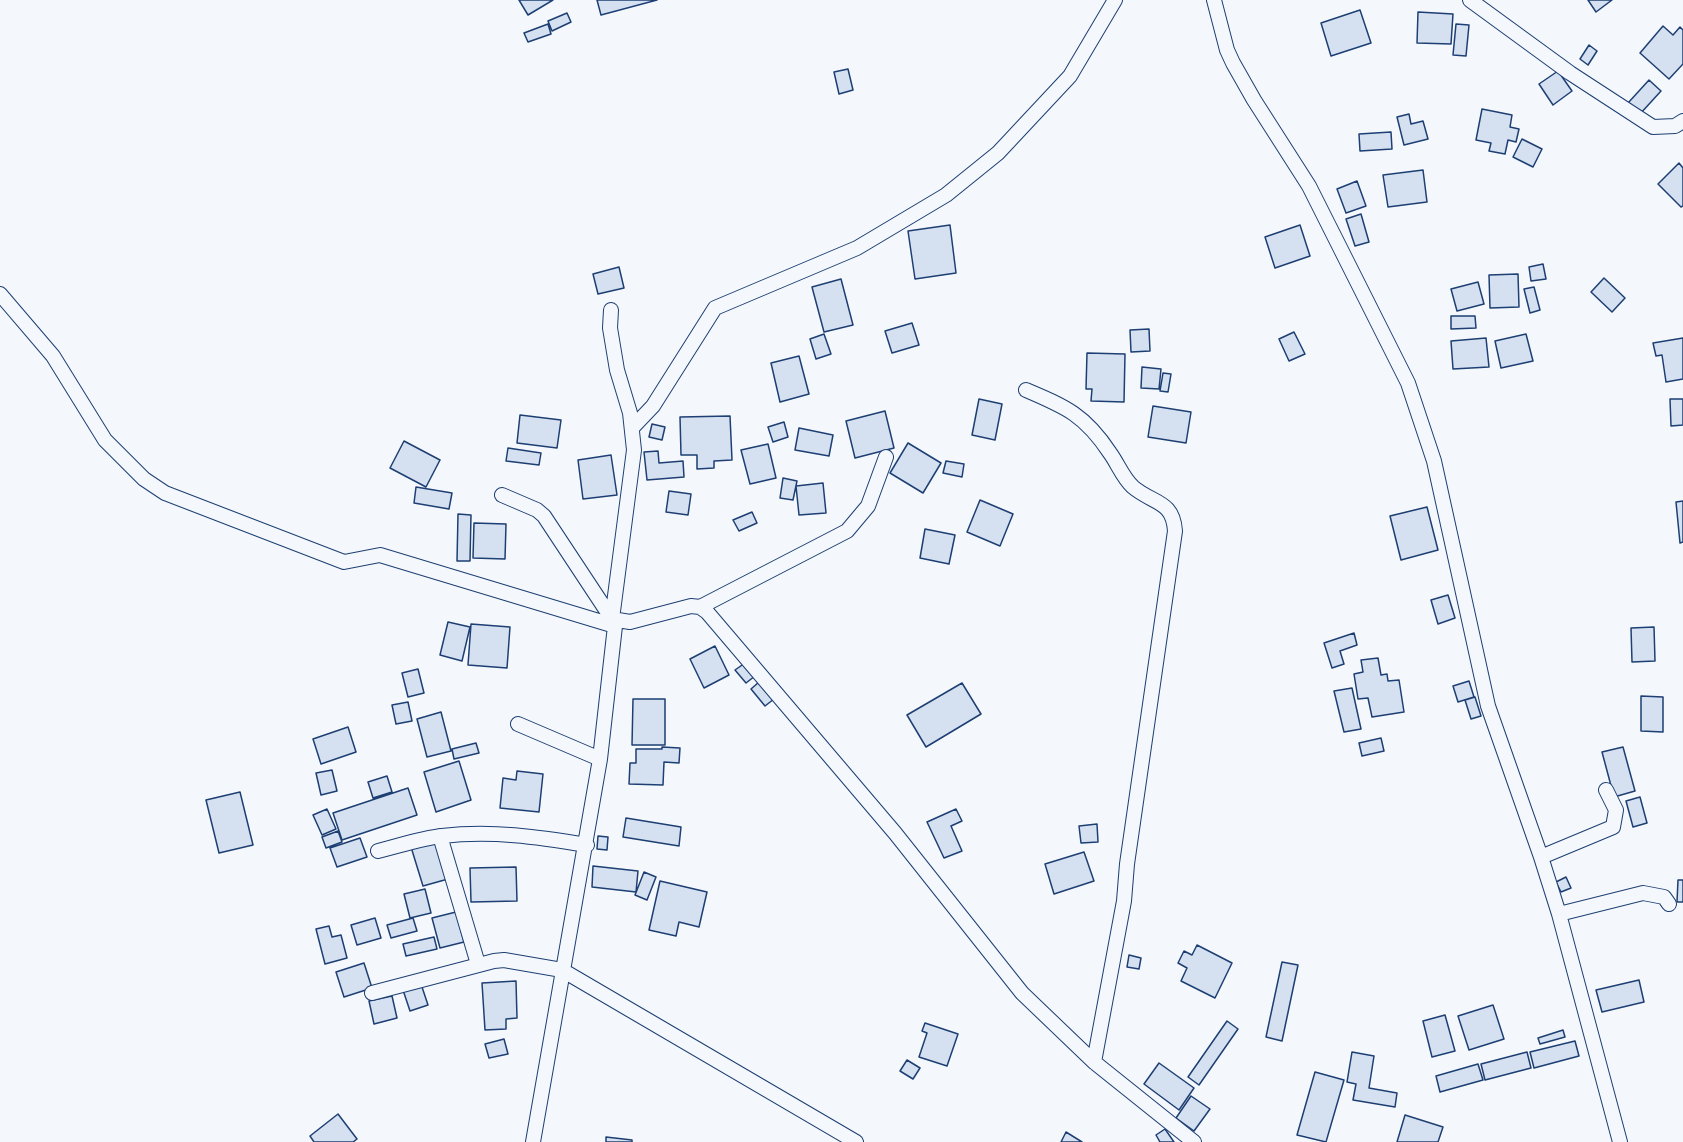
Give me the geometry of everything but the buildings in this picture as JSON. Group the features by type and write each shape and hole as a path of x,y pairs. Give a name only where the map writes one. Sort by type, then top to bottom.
{"street":[{"path":"633,427 653,406 716,308 857,248 946,195 998,153 1070,76 1115,0"},
{"path":"1214,0 1227,50 1233,63 1309,186 1408,383 1434,461 1488,706 1559,914 1620,1142"},
{"path":"1470,0 1570,73 1653,127 1675,126 1683,121"},
{"path":"0,294 53,356 105,440 144,479 165,493 344,562 380,555 614,623 630,622 691,606 700,607 707,612 896,833 1022,993 1094,1062 1194,1142"},
{"path":"533,1142 562,970 587,845 600,759 634,450 633,427 617,370 610,328 611,310"},
{"path":"1026,390 1065,406 1090,426 1110,452 1126,480 1134,488 1168,508 1174,519 1175,531 1127,864 1124,901 1094,1062"},
{"path":"700,607 847,531 867,506 886,457"},
{"path":"502,495 537,510 544,516 614,623"},
{"path":"518,724 600,759"},
{"path":"1541,857 1613,827 1616,810 1606,790"},
{"path":"378,851 440,836 513,834 587,845"},
{"path":"440,836 478,964"},
{"path":"1559,914 1643,893 1664,897 1669,904"},
{"path":"372,993 478,964 504,960 562,970 856,1142"}]}
